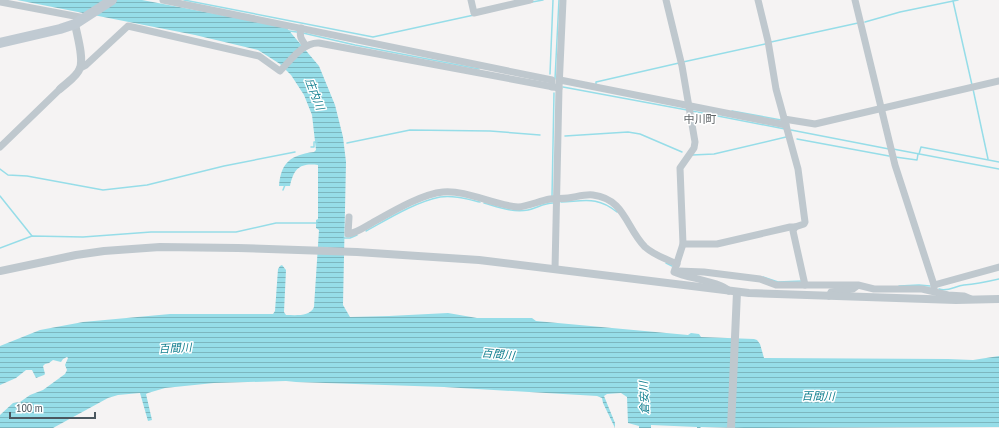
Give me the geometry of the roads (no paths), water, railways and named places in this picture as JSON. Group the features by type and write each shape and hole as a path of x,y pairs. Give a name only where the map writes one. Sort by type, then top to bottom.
{"main road":[{"path":"0,44 75,24 112,0"}],"street":[{"path":"163,0 300,31 552,80 556,87"},
{"path":"471,0 474,13 530,0"},
{"path":"555,269 553,199 556,87 560,80 563,0"},
{"path":"666,0 678,52 695,142 694,148 680,168 683,244 674,272 682,276 721,285 733,291 737,303 731,428"},
{"path":"683,244 717,244 790,227 795,228 804,224 805,222 798,169 776,89 768,41 758,0"},
{"path":"855,0 892,154 905,200 934,288 948,295 964,296 971,299"},
{"path":"0,2 87,17"},
{"path":"0,147 77,74 80,68 81,57 75,24"},
{"path":"80,68 86,65 128,26 259,56 280,71 305,46 313,43 326,44 556,87"},
{"path":"300,31 300,39 305,46"},
{"path":"560,80 786,126 815,124 999,81"},
{"path":"349,217 348,234 356,232 398,209 422,198 441,192 518,207 553,199 592,195 610,201 622,212 635,234 645,247 676,268 760,280 776,285 805,283 858,285 874,289 922,289 934,288 999,267"},
{"path":"795,228 793,231 805,283"},
{"path":"0,271 76,255 138,248 190,246 318,250 428,256 555,269 733,291 829,296 971,299 999,298"},
{"path":"829,296 832,292 853,289 858,285"}],"water":[{"path":"17,0 142,0 286,27 319,66 335,105 343,137 346,162 343,305 350,317 448,313 477,318 532,318 536,321 688,335 691,333 699,334 701,337 754,339 760,344 764,358 973,360 999,356 999,427 697,428 651,425 651,428 639,428 639,426 628,423 627,397 621,393 607,394 604,396 615,423 615,428 602,398 597,396 444,387 286,381 214,383 165,388 146,394 152,420 148,421 140,393 118,395 108,398 53,428 0,428 0,415 13,403 20,402 30,395 43,390 65,374 67,370 65,365 68,358 63,359 61,362 53,360 45,364 43,366 44,375 36,378 32,370 26,370 16,378 0,385 0,346 40,330 83,322 170,314 273,314 275,311 278,269 282,265 286,270 284,312 286,315 306,314 314,307 319,230 316,228 316,220 318,219 318,165 302,166 296,171 290,186 279,186 282,171 289,161 299,155 314,152 316,150 312,115 304,95 291,75 280,64 258,50 195,35"}],"waterway":[{"path":"184,0 373,37 474,15"},
{"path":"532,2 543,0"},
{"path":"550,74 553,0"},
{"path":"555,79 559,0"},
{"path":"865,22 900,12 958,0"},
{"path":"953,1 972,85"},
{"path":"771,42 858,23"},
{"path":"289,31 297,32"},
{"path":"303,33 355,45 479,69"},
{"path":"683,62 765,44"},
{"path":"596,85 596,82 679,63"},
{"path":"563,87 687,110"},
{"path":"973,89 988,159"},
{"path":"552,197 554,93"},
{"path":"692,111 785,129"},
{"path":"732,111 781,120"},
{"path":"347,143 410,130 490,131 540,135"},
{"path":"791,130 889,149"},
{"path":"565,136 628,132 640,134 682,152"},
{"path":"692,155 714,154 786,137"},
{"path":"797,139 889,156"},
{"path":"311,147 314,147 314,142 317,142"},
{"path":"919,154 921,147 999,162"},
{"path":"893,149 999,169"},
{"path":"0,169 8,175 27,176 103,190 147,185 224,166 295,152"},
{"path":"895,157 917,160 918,154"},
{"path":"283,190 285,185"},
{"path":"0,196 32,236"},
{"path":"366,231 402,211 431,199 450,197 480,202"},
{"path":"561,202 597,202 610,207 617,212"},
{"path":"484,203 517,211 528,210 553,203"},
{"path":"0,248 32,236 83,237 151,232 236,232 276,223 317,223"},
{"path":"344,238 350,238 357,235"},
{"path":"666,263 672,266"},
{"path":"763,277 778,282 803,281"},
{"path":"939,289 942,290 999,279"},
{"path":"899,286 930,286"}],"district":[{"name":"中川町","path":"700,119"}],"water label":[{"name":"庄内川","path":"315,94"},
{"name":"百間川","path":"175,348"},
{"name":"百間川","path":"498,354"},
{"name":"百間川","path":"818,396"},
{"name":"倉安川","path":"644,398"}]}
